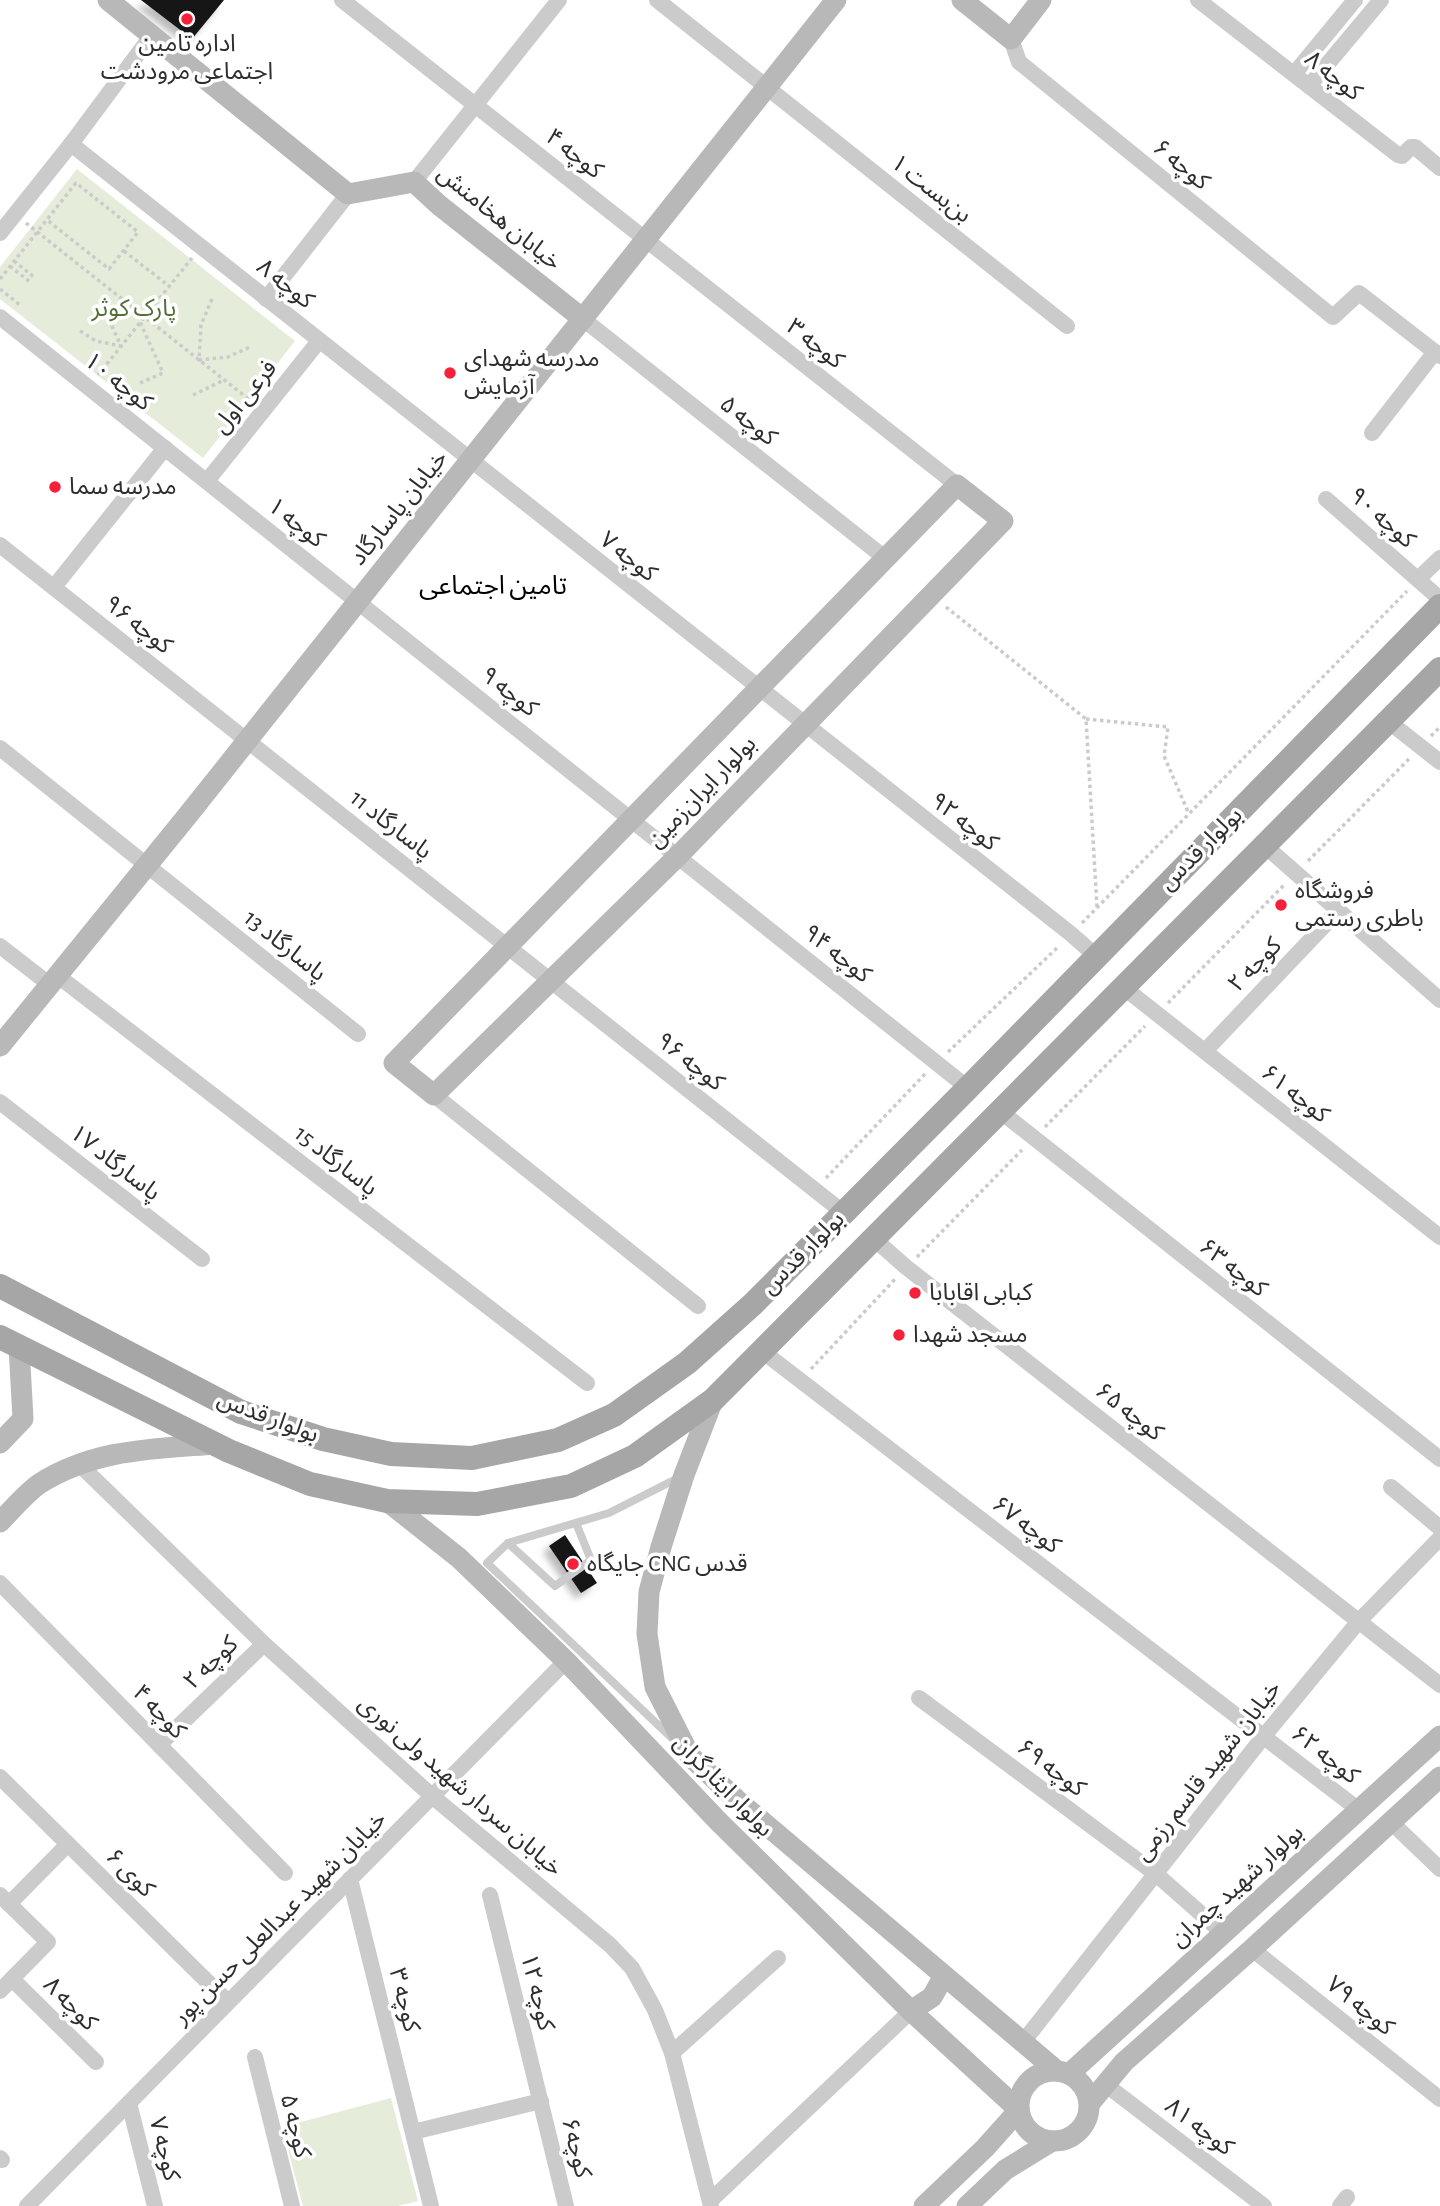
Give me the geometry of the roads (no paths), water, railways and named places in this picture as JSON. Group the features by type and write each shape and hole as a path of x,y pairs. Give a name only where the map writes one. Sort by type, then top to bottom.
{"main road":[{"name":"بولوار قدس","path":"0,1286 241,1412 323,1439 391,1454 472,1458 558,1440 614,1415 687,1363 753,1304 1440,606"},
{"name":"بولوار قدس","path":"10,1342 215,1444 310,1484 387,1501 477,1504 571,1486 635,1456 713,1401 1440,668"}],"street":[{"path":"108,0 348,194 266,299"},
{"path":"342,0 474,104"},
{"path":"414,182 559,0"},
{"path":"657,0 766,87"},
{"name":"خیابان پاسارگاد","path":"0,1046 836,0"},
{"path":"961,0 1011,39 1041,0"},
{"name":"کوچه ۸","path":"1198,0 1398,155 1402,156 1411,147 1415,148 1440,168"},
{"path":"1294,74 1355,0"},
{"path":"1309,86 1381,0"},
{"path":"0,233 71,144 152,35"},
{"name":"کوچه ۶","path":"1011,39 1019,62 1335,317 1359,293 1438,354"},
{"name":"بن‌بست ۱","path":"766,87 1067,326"},
{"name":"کوچه ۴","path":"474,104 645,239"},
{"name":"کوچه ۸","path":"71,144 470,460"},
{"name":"خیابان هخامنش","path":"348,194 414,182 439,205 583,318"},
{"name":"کوچه ۳","path":"645,239 957,485"},
{"name":"کوچه ۱۰","path":"0,317 207,481"},
{"name":"کوچه ۵","path":"583,318 885,558"},
{"name":"فرعی اول","path":"207,481 319,341"},
{"path":"1372,433 1438,354"},
{"path":"54,587 165,448"},
{"name":"کوچه ۷","path":"470,460 804,725"},
{"name":"کوچه ۱","path":"207,481 358,601"},
{"name":"بولوار ایران‌زمین","path":"957,485 1003,521 678,856 434,1095 394,1063 957,485"},
{"name":"کوچه ۹۰","path":"1325,499 1440,599"},
{"name":"کوچه ۹۶","path":"0,545 247,740"},
{"path":"1418,579 1440,558"},
{"name":"کوچه ۹","path":"358,601 678,856"},
{"path":"1388,721 1440,762"},
{"name":"کوچه ۹۲","path":"804,725 1096,956"},
{"name":"پاسارگاد 11","path":"247,740 507,946"},
{"name":"پاسارگاد 13","path":"0,748 358,1034"},
{"path":"1264,845 1440,1000"},
{"name":"کوچه ۹۴","path":"678,856 968,1088"},
{"name":"کوچه ۲","path":"1205,1051 1338,911"},
{"name":"پاسارگاد 15","path":"0,946 53,980 587,1382"},
{"name":"کوچه ۹۶","path":"507,946 844,1213"},
{"name":"کوچه ۶۱","path":"1123,987 1440,1237"},
{"path":"434,1095 698,1306"},
{"name":"پاسارگاد ۱۷","path":"0,1102 202,1259"},
{"name":"کوچه ۶۳","path":"999,1111 1440,1459"},
{"name":"کوچه ۶۵","path":"873,1238 906,1267 1440,1685"},
{"path":"0,1443 23,1419 10,1342"},
{"name":"کوچه ۶۷","path":"761,1351 1264,1736"},
{"name":"بولوار ایثارگران","path":"713,1401 684,1475 660,1547 649,1592 647,1634 655,1687 690,1756 738,1801 1063,2073"},
{"path":"0,1522 36,1486 78,1463 122,1452 215,1444"},
{"name":"خیابان سردار شهید ولی نوری","path":"78,1463 264,1644 432,1796 610,1945 632,1968 655,2010 672,2053 710,2204"},
{"path":"1391,1487 1440,1528"},
{"name":"بولوار ایثارگران","path":"387,1501 459,1558 566,1661 718,1821 911,2011 1019,2110"},
{"name":"خیابان شهید قاسم رزمی","path":"1023,2042 1264,1736 1359,1621 1440,1538"},
{"name":"کوچه ۴","path":"0,1583 285,1873"},
{"name":"کوچه ۲","path":"159,1745 264,1644"},
{"name":"خیابان شهید عبدالعلی حسن پور","path":"27,2206 566,1661"},
{"name":"کوچه ۶۹","path":"919,1698 1156,1874 1224,1934"},
{"name":"کوچه ۶۲","path":"1264,1736 1359,1810"},
{"name":"بولوار شهید چمران","path":"1063,2073 1224,1934 1440,1736"},
{"name":"کوی ۶","path":"0,1777 228,2002"},
{"path":"1090,2103 1124,2062 1440,1777"},
{"path":"1391,1822 1440,1869"},
{"path":"0,1991 48,1942 4,1899 68,1844"},
{"name":"کوچه ۳","path":"351,1879 431,2206"},
{"name":"کوچه ۱۲","path":"489,1895 541,2101"},
{"name":"کوچه ۷۹","path":"1252,1949 1440,2099"},
{"path":"672,2053 778,1958"},
{"path":"710,2204 911,2011 932,1997 944,1976"},
{"name":"کوچه ۸","path":"12,1979 96,2062"},
{"name":"کوچه ۵","path":"255,2057 292,2206"},
{"path":"1045,2072 1063,2073 1079,2081 1090,2103 1084,2126 1075,2135 1064,2140 1052,2141 1030,2132 1022,2122 1019,2110 1025,2086 1045,2072"},
{"name":"کوچه ۸۱","path":"1105,2084 1264,2206"},
{"path":"413,2132 541,2101"},
{"name":"کوچه۶","path":"541,2101 566,2206"},
{"name":"کوچه ۷","path":"129,2103 155,2206"},
{"path":"924,2206 985,2148 1019,2110"},
{"path":"967,2206 1005,2170 1052,2141"},
{"path":"985,2148 1001,2154 1005,2161 1005,2170"}],"lane":[{"path":"684,1475 609,1513 508,1543 487,1563 690,1756"},
{"path":"508,1543 555,1586 591,1560 576,1523"}],"place":[{"name":"اداره تامین اجتماعی مرودشت","path":"187,19"},
{"name":"مدرسه شهدای آزمایش","path":"450,373"},
{"name":"مدرسه سما","path":"55,487"},
{"name":"فروشگاه باطری رستمی","path":"1281,905"},
{"name":"کبابی اقابابا","path":"915,1293"},
{"name":"مسجد شهدا","path":"899,1335"},
{"name":"جایگاه CNG قدس","path":"573,1564"}],"district":[{"name":"تامین اجتماعی","path":"493,586"}],"park label":[{"name":"پارک کوثر","path":"134,309"}]}
